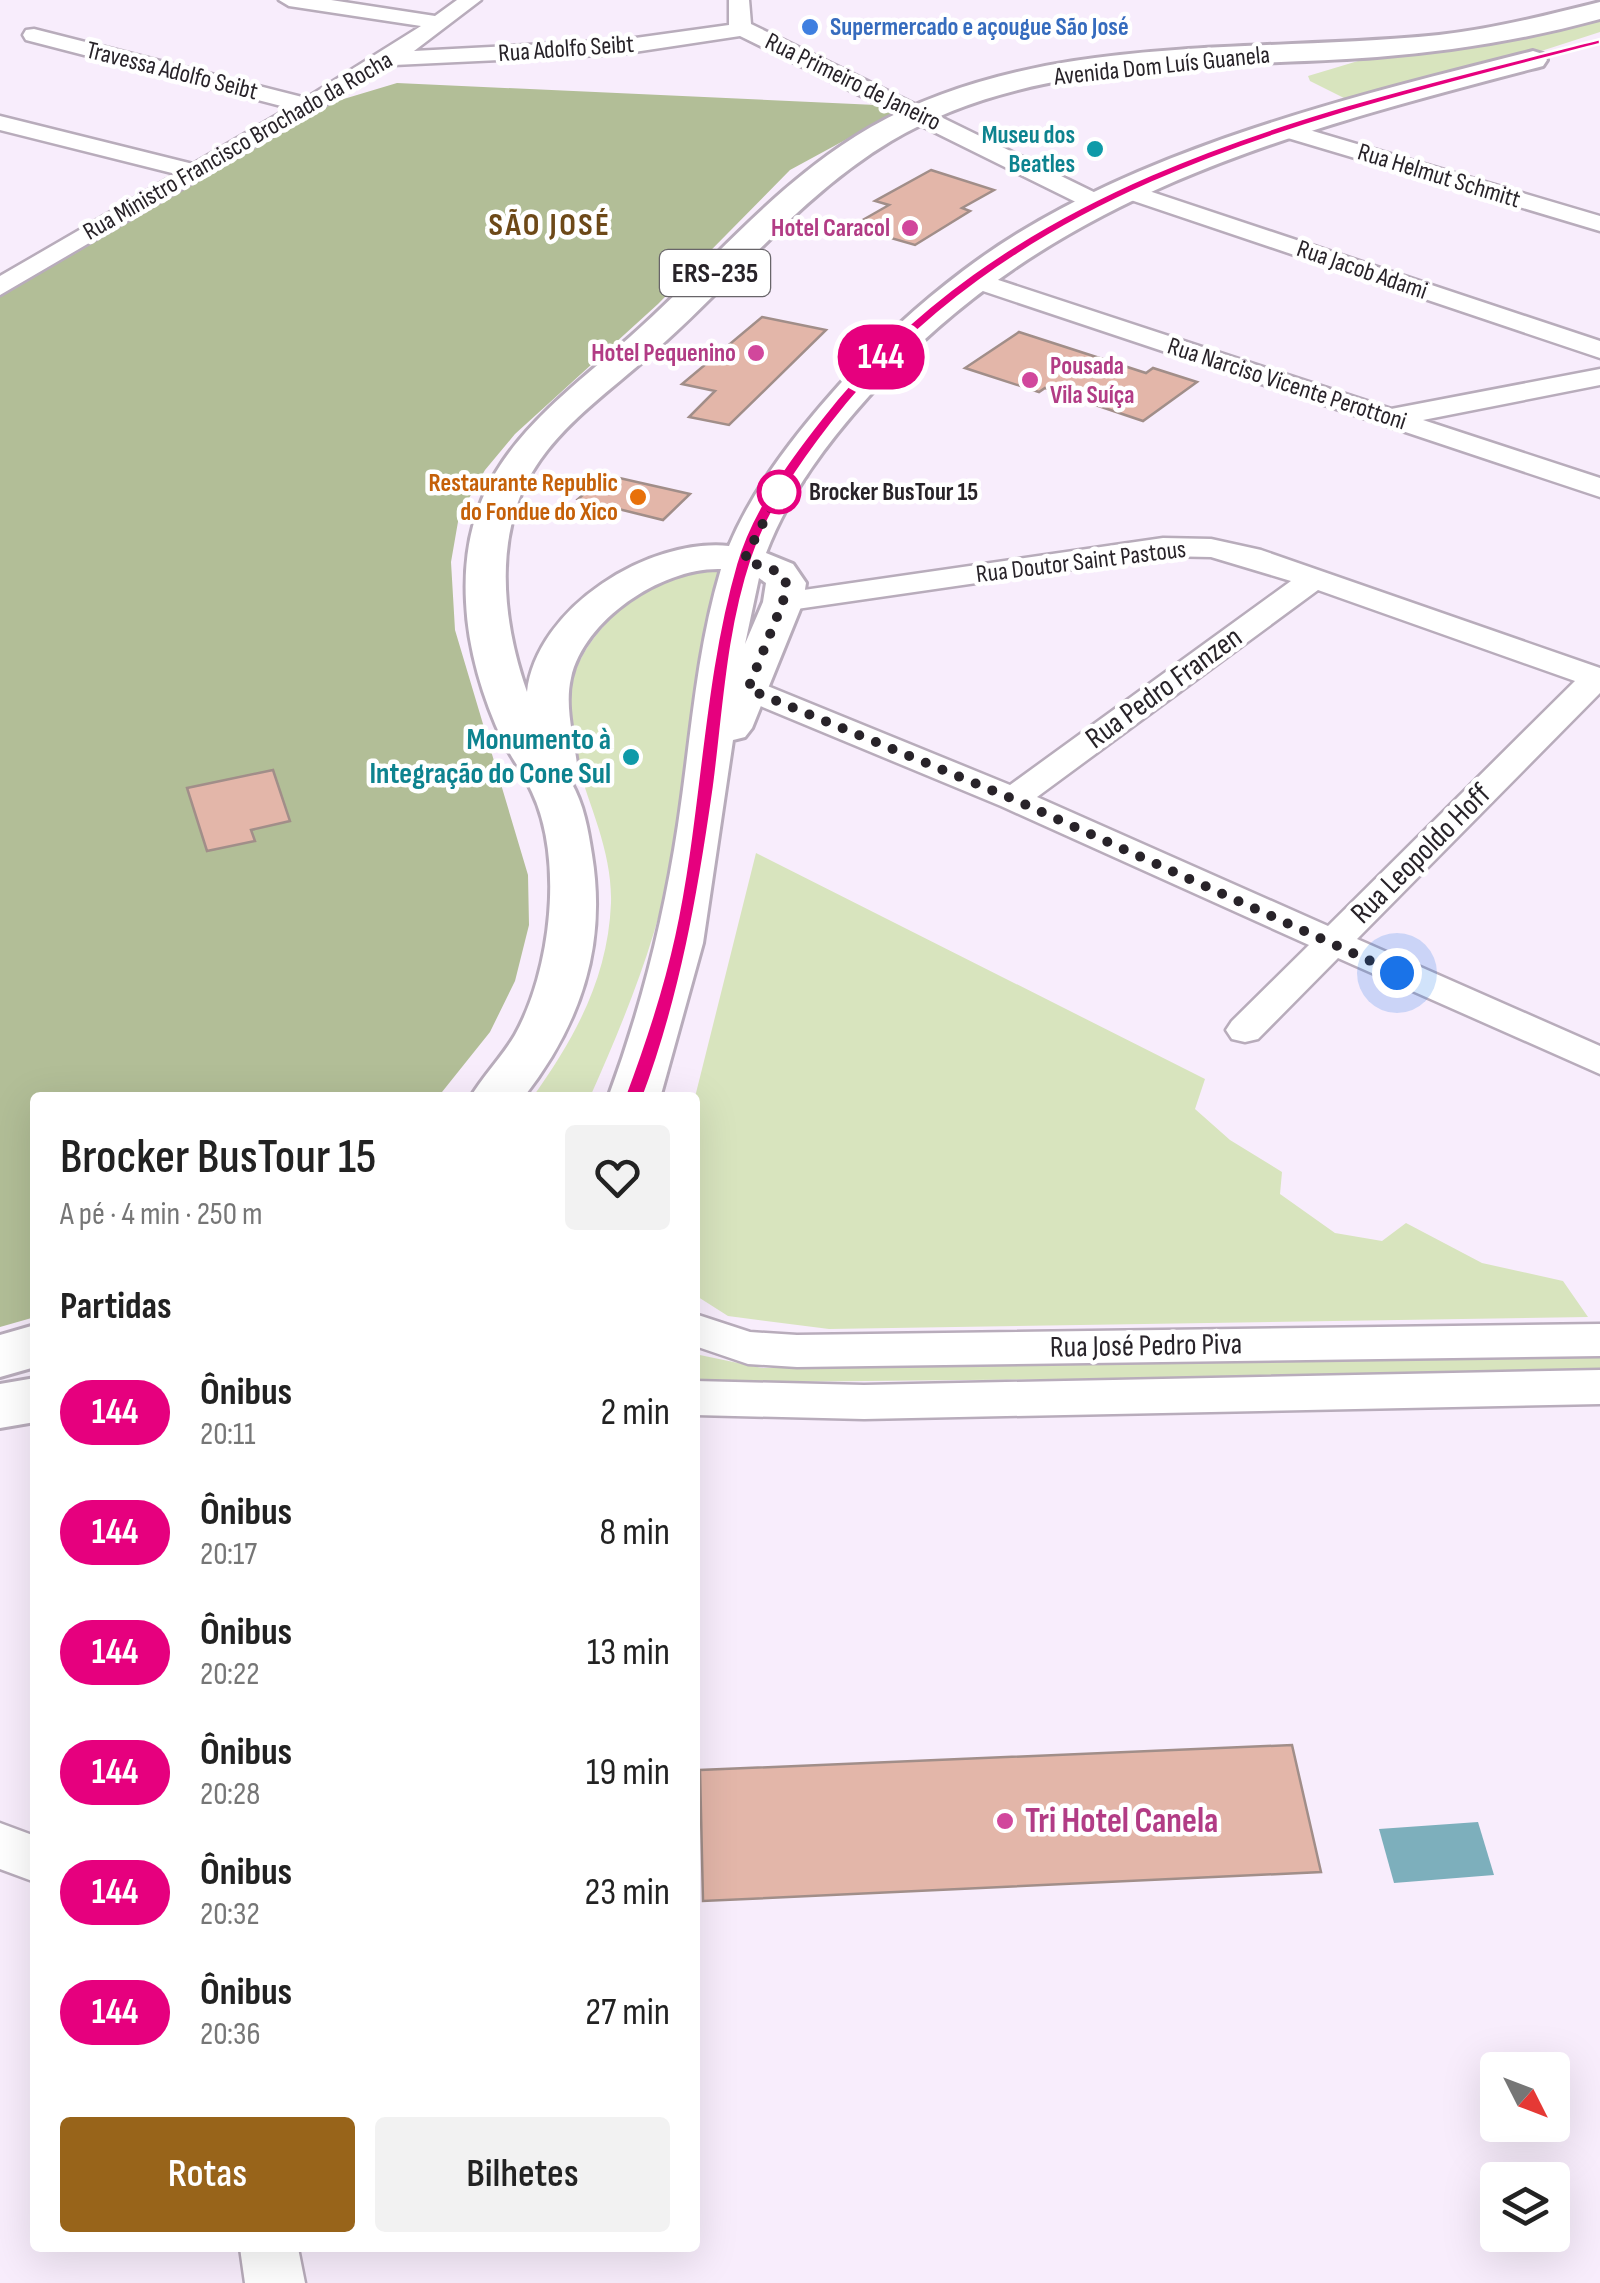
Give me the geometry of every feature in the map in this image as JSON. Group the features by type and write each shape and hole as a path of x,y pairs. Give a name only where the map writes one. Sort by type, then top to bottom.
{"main road":[{"name":"Avenida Dom Luís Guanela","path":"500,1092 540,1034 574,947 576,904 558,798 524,738 487,626 483,569 491,524 510,478 541,433 646,342 803,189 856,148 922,114 998,88 1072,71 1449,42 1547,25 1600,10"},
{"path":"636,1092 683,936 707,779 718,668 744,560 758,526 802,452 855,384 926,312 1030,240 1111,197 1279,128 1556,54"},
{"path":"558,798 548,690 553,666 576,631 608,601 665,564 691,558 744,560 779,572 786,583 783,602 707,779"},
{"path":"0,1356 30,1347"},
{"path":"0,1406 30,1401"}],"street":[{"path":"290,0 442,22"},
{"name":"Rua Ministro Francisco Brochado da Rocha","path":"0,286 388,59 471,0"},
{"name":"Rua Primeiro de Janeiro","path":"739,0 737,21 742,29 1111,197"},
{"name":"Rua Adolfo Seibt","path":"388,59 621,47 742,29"},
{"name":"Travessa Adolfo Seibt","path":"34,35 309,106"},
{"path":"0,123 194,172"},
{"name":"Rua Helmut Schmitt","path":"1279,128 1600,224"},
{"name":"Rua Jacob Adami","path":"1111,197 1600,350"},
{"name":"Rua Narciso Vicente Perottoni","path":"974,280 1600,488"},
{"path":"1390,418 1600,377"},
{"name":"Rua Doutor Saint Pastous","path":"783,602 1162,547 1211,548 1250,556 1598,678"},
{"name":"Rua Pedro Franzen","path":"1013,799 1315,578"},
{"name":"Rua Leopoldo Hoff","path":"1246,1030 1598,678"},
{"path":"748,689 1013,799 1600,1061"},
{"name":"Rua José Pedro Piva","path":"700,1332 748,1348 798,1351 1600,1340"},
{"name":"Rua José Pedro Piva","path":"700,1398 864,1402 1600,1387"},
{"path":"0,1846 30,1857"},
{"path":"270,2252 275,2283"}],"green space":[{"path":"1600,16 1600,32 1532,54 1348,100 1310,81 1308,76 1388,52"},
{"path":"397,83 876,105 893,114 790,170 658,304 515,434 485,470 459,516 451,562 455,630 528,875 529,925 515,981 490,1032 442,1092 30,1092 30,1318 0,1327 0,297 337,101"},
{"path":"721,566 698,670 669,878 640,974 592,1092 536,1092 586,1006 609,930 608,866 577,762 570,729 570,695 580,661 603,627 633,597 675,573"},
{"path":"756,853 1205,1079 1195,1109 1230,1140 1282,1172 1280,1194 1335,1233 1382,1241 1406,1223 1482,1263 1563,1281 1588,1317 829,1329 728,1316 700,1298 700,1092 696,1092"},
{"path":"700,1355 762,1368 1600,1355 1600,1368 1486,1375 700,1380"}],"water":[{"path":"1478,1822 1494,1875 1394,1883 1379,1829"}],"building":[{"path":"931,170 994,190 962,208 970,211 915,245 870,232 877,227 861,221 889,205 875,201"},
{"path":"762,317 826,330 729,425 689,417 715,391 682,384"},
{"path":"1019,332 1146,373 1153,368 1197,382 1143,421 1045,388 1039,392 965,368"},
{"name":"Restaurante Republic do Fondue do Xico","path":"606,475 690,494 663,520 578,499"},
{"path":"273,770 290,821 251,830 255,841 207,851 187,788"},
{"name":"Tri Hotel Canela","path":"1292,1745 1321,1872 703,1901 700,1770"}],"bus line":[{"name":"144","path":"636,1092 683,936 718,668 744,560 758,526 802,452 855,384 926,312 1017,249 1074,215 1164,172 1325,114 1600,42"}],"place":[{"name":"Supermercado e açougue São José","path":"810,27"},
{"name":"Museu dos Beatles","path":"1095,149"},
{"name":"Hotel Caracol","path":"910,228"},
{"name":"Hotel Pequenino","path":"756,353"},
{"name":"Pousada Vila Suíça","path":"1030,380"},
{"name":"Brocker BusTour 15","path":"779,492"},
{"name":"Restaurante Republic do Fondue do Xico","path":"638,497"},
{"name":"Monumento à Integração do Cone Sul","path":"631,757"},
{"name":"Tri Hotel Canela","path":"1005,1821"}],"district":[{"name":"SÃO JOSÉ","path":"550,225"}],"route":[{"path":"779,492 758,526 744,560 765,564 779,572 786,583 783,602 748,689 1013,799 1397,973"}]}
